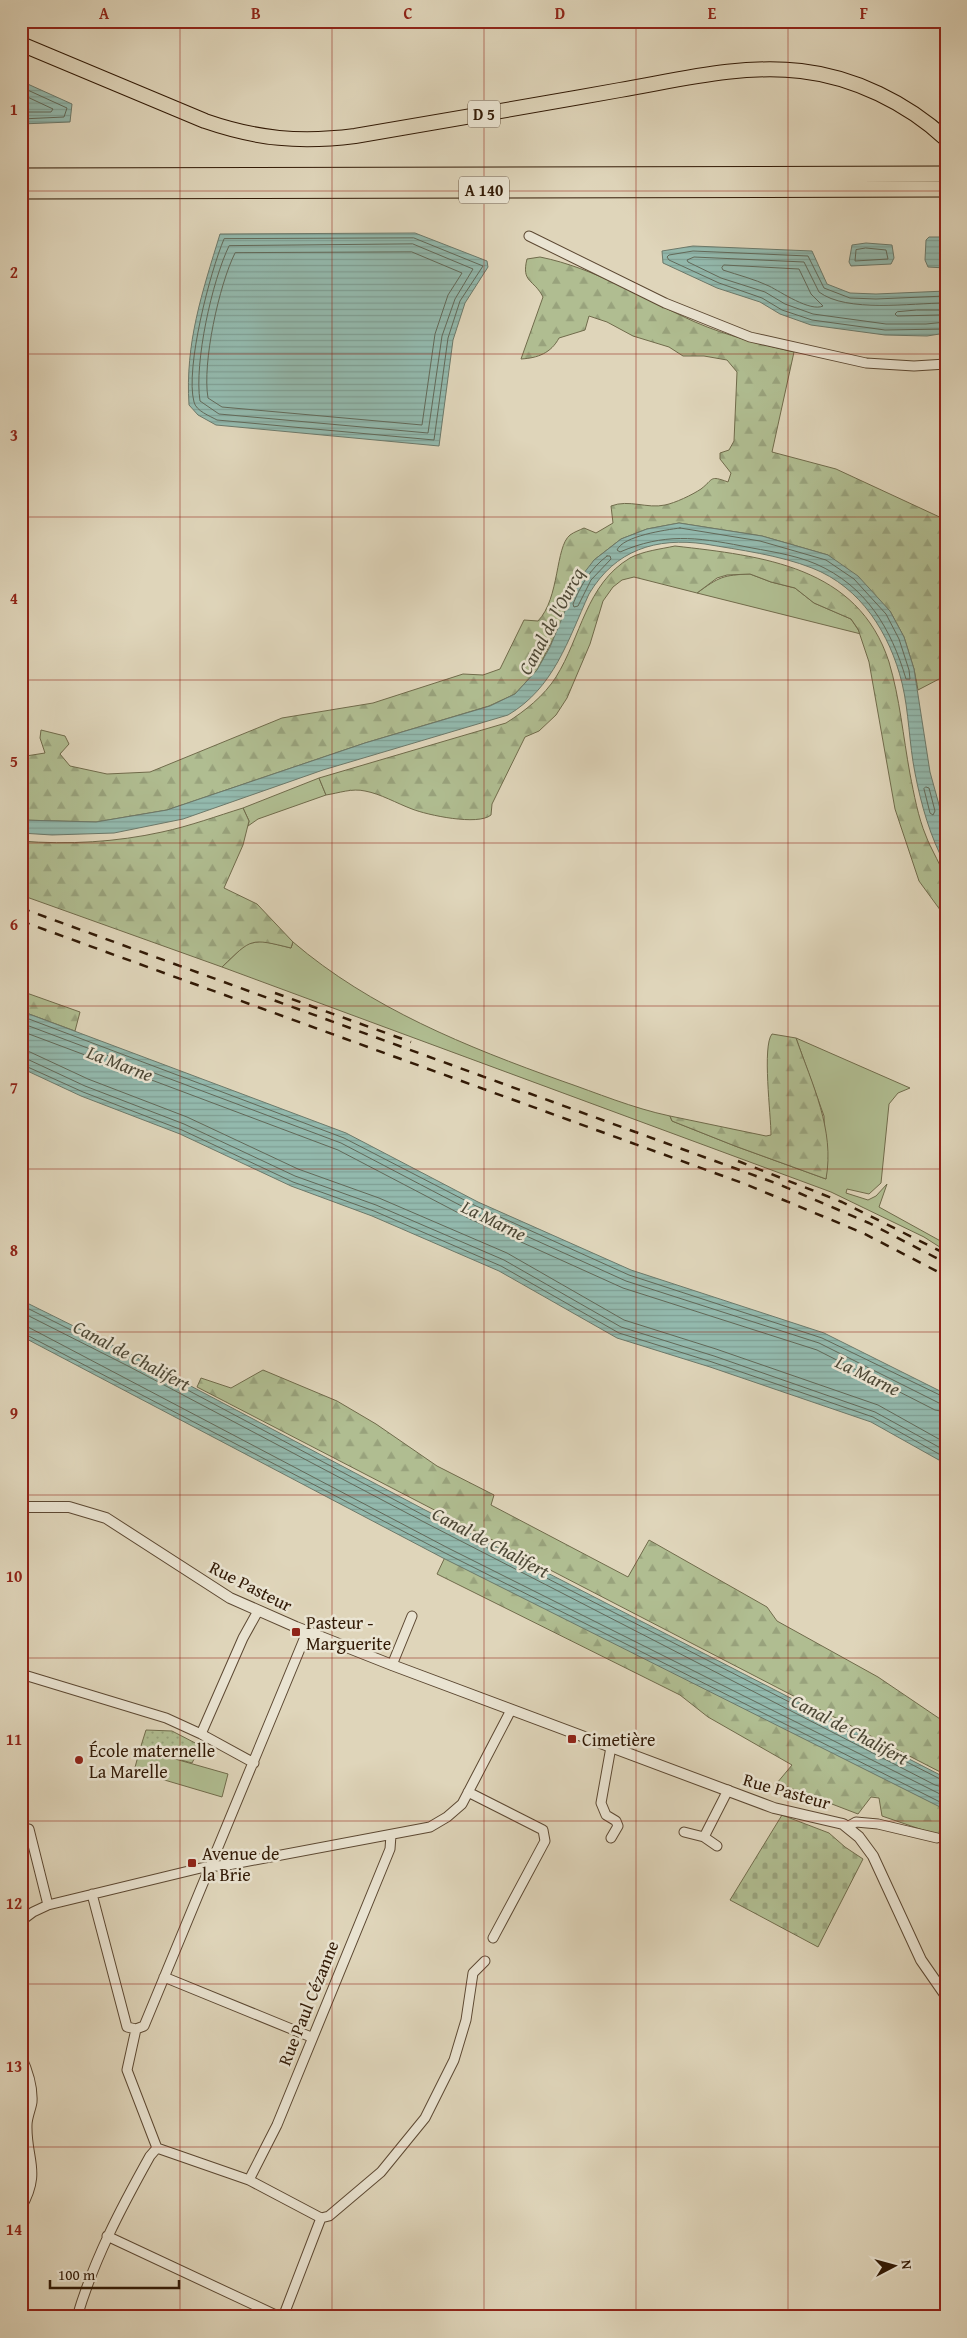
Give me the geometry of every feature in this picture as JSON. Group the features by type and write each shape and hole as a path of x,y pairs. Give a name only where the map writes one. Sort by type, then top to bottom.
{"highway":[{"name":"A 140","path":"21,176 940,174"},
{"name":"A 140","path":"21,191 946,189"}],"main road":[{"name":"D 5","path":"21,44 231,130 271,139 315,140 355,136 702,76 761,69 802,71 852,83 885,97 911,111 946,139"}],"street":[{"path":"529,236 665,303 750,337 866,363 914,366 946,364"},
{"name":"Rue Pasteur","path":"21,1507 69,1507 106,1518 230,1598 307,1632 392,1666 774,1808 834,1821 847,1827 859,1837 873,1856 903,1925 921,1960 946,1996"},
{"path":"201,1734 243,1638 258,1611"},
{"path":"392,1666 412,1616"},
{"path":"92,1894 127,2027 136,2029 144,2026 307,1632"},
{"path":"21,1674 148,1712 184,1725 254,1764"},
{"path":"21,1921 33,1912 48,1905 211,1866 228,1865 430,1827 442,1821 462,1804 510,1710"},
{"path":"611,1747 601,1803 606,1815 616,1821 618,1826 612,1838"},
{"path":"704,1837 728,1790"},
{"path":"468,1792 543,1830 546,1836 546,1841 493,1938"},
{"path":"847,1827 856,1822 878,1824 937,1838"},
{"path":"29,1829 48,1905"},
{"path":"684,1832 704,1837 717,1846"},
{"name":"Rue Paul Cézanne","path":"249,2180 277,2125 311,2037 390,1849 391,1835"},
{"path":"157,2148 249,2180 321,2218 329,2216 381,2172 424,2118 454,2060 466,2020 473,1973 485,1961"},
{"path":"164,1977 311,2037"},
{"path":"136,2029 128,2070 157,2148"},
{"path":"21,2056 27,2069 32,2101 27,2122 27,2142 33,2161 33,2176 21,2208"},
{"path":"77,2317 87,2284 107,2236 150,2156 157,2148"},
{"path":"107,2236 281,2317 321,2218"}],"green space":[{"path":"540,257 600,276 707,327 794,352 772,452 836,469 946,520 946,568 943,576 946,588 946,667 941,678 918,690 904,637 890,611 828,555 762,536 679,523 647,529 621,539 594,560 537,670 515,694 489,706 365,743 167,810 96,822 21,820 21,753 26,756 45,753 40,738 41,730 65,736 69,744 60,754 70,766 107,774 150,772 282,718 373,703 463,674 483,675 500,669 524,620 538,621 545,611 554,587 562,550 565,541 570,535 584,528 596,533 613,523 611,506 624,503 652,506 665,505 693,494 712,479 728,482 731,473 720,459 720,453 729,450 734,441 737,372 727,360 704,356 683,356 669,347 633,336 607,322 589,316 585,330 559,338 543,354 521,359 543,297 527,277 527,259"},
{"path":"675,546 741,555 773,562 803,572 831,586 855,605 874,630 889,662 893,676 916,805 928,840 946,880 946,918 919,881 895,809 869,662 858,629 851,619 814,603 795,588 750,574 727,575 717,578 697,593 634,577 622,580 613,587 603,601 590,644 567,698 556,715 539,731 525,737 492,804 491,815 475,820 440,816 406,807 377,794 360,790 326,795 319,778 506,723 534,703 556,677 594,597 603,582 615,569 635,556 652,550"},
{"path":"750,574 795,588 814,603 851,619 861,634 697,593 722,578"},
{"path":"319,778 326,795 258,819 248,826 249,821 243,808"},
{"path":"243,808 249,821 243,845 224,888 257,904 293,942 291,948 267,943 252,943 240,950 222,967 21,895 21,841 74,843 128,838 172,830"},
{"path":"263,941 291,948 293,942 323,966 354,987 421,1024 455,1039 526,1068 615,1100 670,1116 672,1121 826,1179 824,1116 796,1038 910,1088 898,1093 889,1104 881,1183 869,1194 847,1189 846,1193 868,1200 876,1196 887,1184 879,1207 946,1244 946,1251 924,1237 831,1192 222,967 246,944"},
{"path":"21,991 80,1012 75,1031 21,1011"},
{"path":"772,1034 796,1038 815,1090 825,1125 828,1161 826,1179 672,1121 670,1116 766,1136 771,1135 767,1066 769,1041"},
{"path":"263,1370 337,1401 376,1424 437,1466 494,1495 491,1505 628,1577 649,1540 767,1607 777,1621 878,1677 946,1723 946,1775 197,1387 201,1378 231,1388"},
{"path":"446,1555 946,1807 946,1838 882,1816 879,1798 871,1797 858,1814 777,1783 792,1765 708,1717 680,1695 437,1574"},
{"path":"146,1730 172,1731 201,1746 192,1763 140,1749"},
{"path":"140,1749 228,1774 222,1797 134,1771"},
{"path":"782,1815 829,1833 863,1859 818,1947 730,1900"}],"water":[{"path":"21,81 72,104 70,122 21,124"},
{"path":"415,233 487,261 488,267 465,303 453,340 439,446 216,425 198,415 189,405 188,382 192,339 201,298 220,234"},
{"path":"929,237 946,237 946,268 928,267 925,260 926,240"},
{"path":"866,243 892,245 894,258 891,264 851,266 849,262 852,245"},
{"path":"693,246 812,251 827,284 850,293 876,294 946,291 946,333 927,336 885,335 811,325 780,314 760,302 717,288 663,263 662,251"},
{"path":"679,523 762,536 828,555 858,576 890,611 904,637 914,669 930,772 946,830 946,866 931,832 920,797 913,762 908,716 897,665 890,647 871,614 845,587 829,576 812,568 759,553 687,542 654,545 638,550 624,557 611,567 599,579 589,594 558,662 548,677 524,704 508,715 323,770 183,819 114,833 52,835 21,833 21,820 96,822 167,810 365,743 490,706 515,694 537,670 550,647 577,582 594,560 621,539 647,529"},
{"name":"La Marne","path":"21,1011 346,1133 478,1202 631,1270 824,1333 946,1394 946,1464 871,1422 710,1367 617,1338 499,1271 372,1216 291,1186 180,1134 81,1096 21,1068"},
{"name":"Canal de Chalifert","path":"21,1300 134,1356 427,1511 946,1778 946,1810 443,1558 21,1336"}],"railway":[{"path":"21,908 778,1184 869,1223 946,1263"},
{"path":"21,921 745,1184 863,1233 946,1276"},
{"path":"275,993 411,1042"},
{"path":"738,1161 842,1202 946,1254"}],"place":[{"name":"Pasteur - Marguerite","path":"296,1632"},
{"name":"Cimetière","path":"572,1739"},
{"name":"École maternelle La Marelle","path":"79,1760"},
{"name":"Avenue de la Brie","path":"192,1863"}],"water label":[{"name":"Canal de l'Ourcq","path":"551,621"}]}
